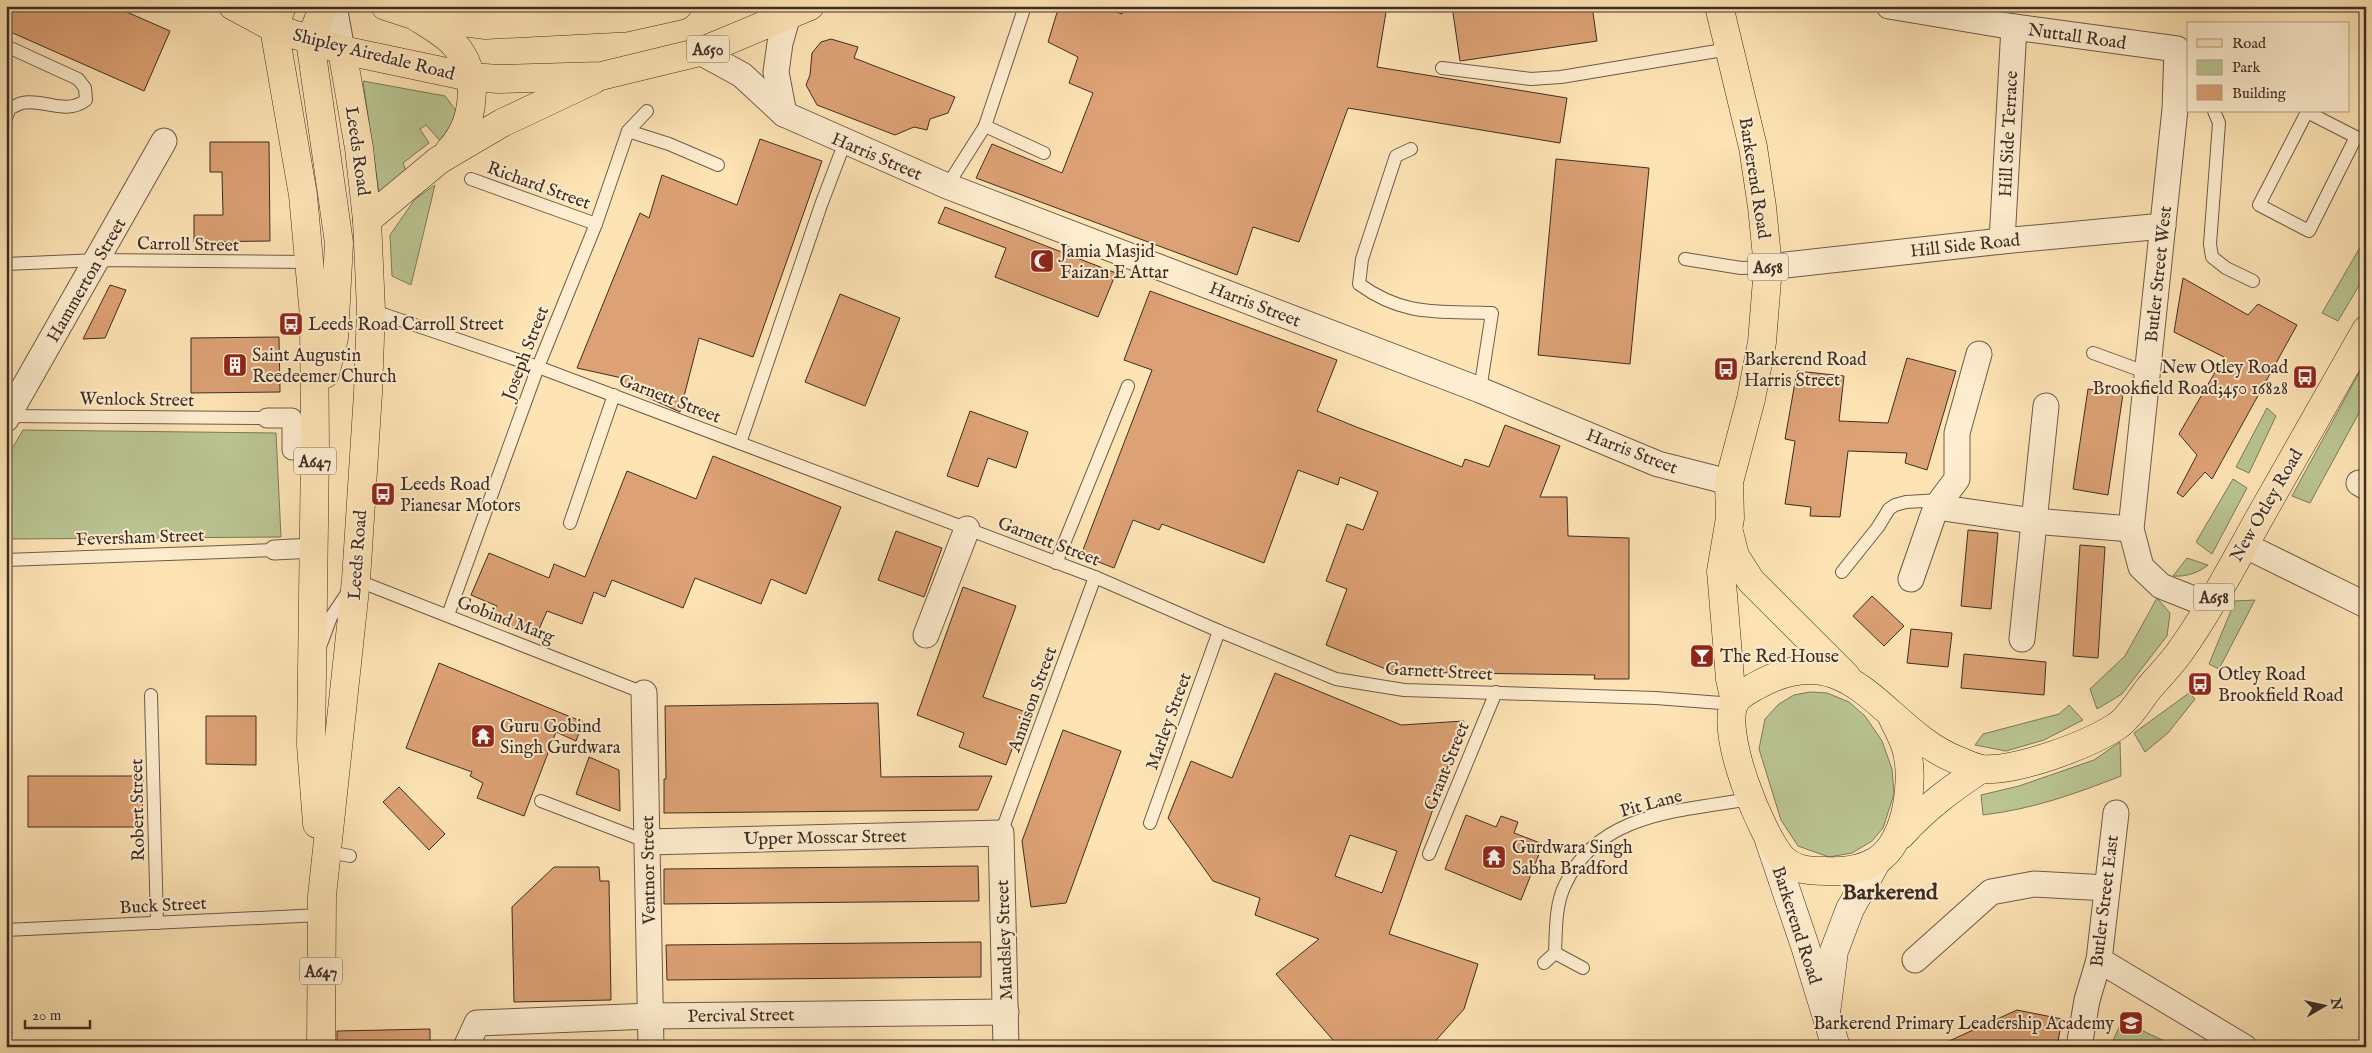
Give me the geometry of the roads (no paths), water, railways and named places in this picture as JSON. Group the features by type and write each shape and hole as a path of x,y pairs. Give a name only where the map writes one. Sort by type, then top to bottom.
{"main road":[{"name":"Shipley Airedale Road","path":"232,6 275,14 310,40 342,50 470,77 499,79 602,76 700,52 799,11"},
{"path":"315,417 334,338 339,243 310,40 324,6"},
{"path":"384,6 416,16 486,25 678,6"},
{"name":"Barkerend Road","path":"1719,6 1754,155 1762,206 1768,267 1762,342 1751,399 1729,482 1730,518 1721,571 1730,679 1735,703 1733,730 1738,762 1750,799 1768,836 1785,883 1836,1047"},
{"name":"Leeds Road","path":"275,14 303,195 314,316 315,449 310,745 332,853"},
{"path":"367,220 438,160 460,138 469,122 472,105 470,77 456,47 443,34 416,16"},
{"name":"Leeds Road","path":"322,1047 322,905 332,853 356,580 368,393 371,310 367,220 359,148 342,50"},
{"path":"438,160 502,123 602,76"},
{"path":"308,262 324,258 339,243"},
{"name":"New Otley Road","path":"1891,714 1942,754 1980,769 2024,766 2117,727 2180,652 2209,605 2366,330"},
{"name":"Barkerend Road","path":"1728,528 1736,556 1751,582 1850,680"},
{"path":"1735,703 1745,692 1785,672 1815,670 1850,680 1872,694 1891,714 1906,746 1911,778 1906,810 1885,853"},
{"path":"1885,853 1921,813 1945,793 1980,769"},
{"name":"Barkerend Road","path":"1768,836 1784,860 1803,871 1845,872 1885,853"},
{"name":"Barkerend Road","path":"1826,1016 1834,952 1850,909 1885,853"}],"street":[{"name":"Leeds Road","path":"334,6 342,50"},
{"name":"Nuttall Road","path":"1889,6 2014,28 2177,49"},
{"path":"784,114 776,72 780,43 799,11"},
{"name":"Hill Side Terrace","path":"2002,241 2014,28"},
{"name":"Butler Street West","path":"2177,49 2181,107 2163,226 2131,529 2141,566 2161,586 2209,605"},
{"name":"Harris Street","path":"700,52 742,75 784,114 947,186 1480,390 1658,464 1729,482"},
{"name":"Hammerton Street","path":"7,417 164,141"},
{"name":"Hill Side Road","path":"1768,267 2002,241 2163,226"},
{"path":"1911,579 1938,503 1956,479 1957,433 1978,354"},
{"path":"2022,638 2046,406"},
{"path":"267,418 292,418 292,450 315,449"},
{"path":"1938,503 2033,521 2131,529"},
{"path":"926,635 967,529"},
{"path":"2244,544 2366,606"},
{"path":"274,550 313,548"},
{"name":"Ventnor Street","path":"644,693 651,1047"},
{"name":"Butler Street East","path":"2079,1047 2087,1000 2100,960 2116,813"},
{"name":"Upper Mosscar Street","path":"648,842 1001,833"},
{"name":"Maudsley Street","path":"1001,833 1006,1047"},
{"path":"1915,960 1991,892 2034,884 2107,888"},
{"path":"2100,960 2244,1047"},
{"name":"Percival Street","path":"466,1047 477,1023 651,1016 1006,1012"}],"lane":[{"path":"947,186 985,126 1025,6"},
{"path":"6,46 78,79 85,88 86,100 78,106 61,107 23,103 10,108 6,118"},
{"path":"1442,68 1530,79 1561,77 1729,49"},
{"name":"Joseph Street","path":"448,615 538,367 596,224 628,131 647,112"},
{"path":"2214,112 2218,123 2210,244 2212,256 2226,268 2253,281"},
{"path":"2307,112 2356,137 2309,231 2259,205 2307,112"},
{"path":"985,126 1044,153"},
{"path":"628,131 669,144 718,165"},
{"path":"740,443 844,142"},
{"path":"1411,149 1396,156 1362,259 1359,284 1379,299 1419,311 1492,313 1480,390"},
{"name":"Richard Street","path":"471,179 596,224"},
{"path":"1685,259 1741,268 1768,267"},
{"name":"Carroll Street","path":"6,264 98,260 308,262"},
{"name":"Garnett Street","path":"371,310 614,395 1095,577 1219,631 1336,678 1404,690 1496,692 1735,703"},
{"path":"2093,353 2148,373"},
{"path":"1056,563 1128,386"},
{"path":"570,523 614,395"},
{"name":"Wenlock Street","path":"7,417 267,418"},
{"path":"1842,572 1878,527 1889,509 1906,502 1938,503"},
{"name":"Feversham Street","path":"6,560 274,550"},
{"name":"Annison Street","path":"1001,833 1095,577"},
{"path":"312,672 331,616 356,580"},
{"name":"Gobind Marg","path":"356,580 644,693"},
{"name":"Marley Street","path":"1150,823 1219,631"},
{"name":"Grant Street","path":"1429,854 1496,692"},
{"name":"Robert Street","path":"151,695 157,923"},
{"name":"Pit Lane","path":"1555,953 1557,916 1564,886 1578,860 1600,839 1628,824 1660,815 1750,799"},
{"path":"541,801 560,811 648,842"},
{"name":"Buck Street","path":"6,930 157,923 322,905"},
{"path":"1544,963 1555,953 1583,968"}],"place":[{"name":"Jamia Masjid Faizan E Attar","path":"1042,261"},
{"name":"Leeds Road Carroll Street","path":"291,324"},
{"name":"Saint Augustin Reedeemer Church","path":"235,365"},
{"name":"Barkerend Road Harris Street","path":"1726,369"},
{"name":"New Otley Road Brookfield Road;450 16828","path":"2305,377"},
{"name":"Leeds Road Pianesar Motors","path":"383,494"},
{"name":"The Red House","path":"1702,656"},
{"name":"Otley Road Brookfield Road","path":"2200,684"},
{"name":"Guru Gobind Singh Gurdwara","path":"483,736"},
{"name":"Gurdwara Singh Sabha Bradford","path":"1494,857"},
{"name":"Barkerend Primary Leadership Academy","path":"2131,1023"}],"district":[{"name":"Barkerend","path":"1890,891"}]}
